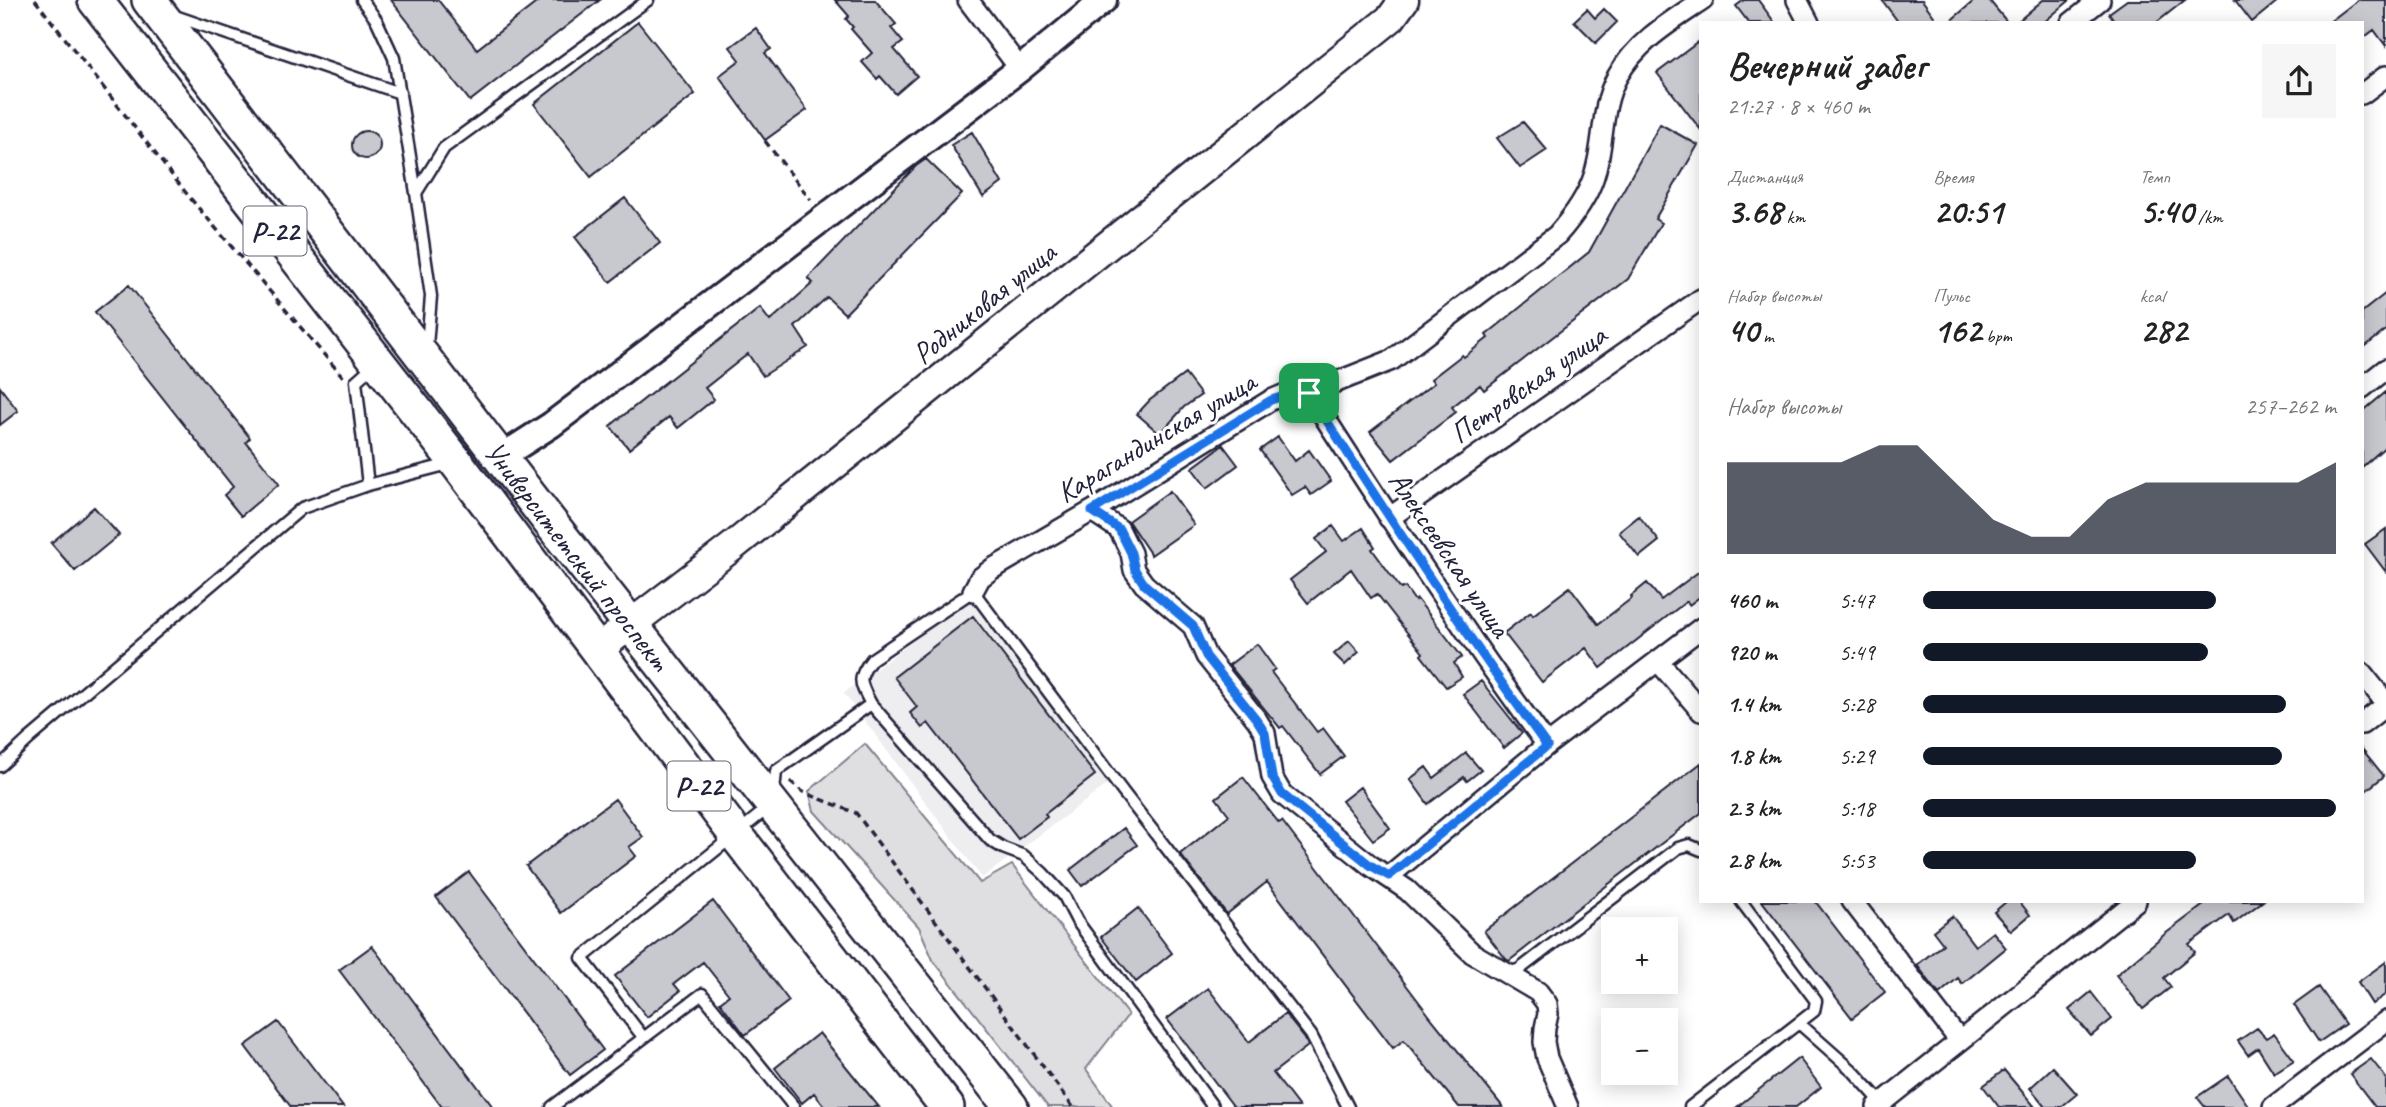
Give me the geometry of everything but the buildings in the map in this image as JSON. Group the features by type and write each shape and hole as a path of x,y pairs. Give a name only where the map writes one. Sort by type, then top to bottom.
{"highway":[{"name":"Университетский проспект","path":"95,0 456,462 736,835 947,1107"},
{"name":"Университетский проспект","path":"152,5 631,624 1011,1107"}],"main road":[{"name":"Родниковая улица","path":"597,650 713,562 1278,111 1391,18 1404,0"}],"street":[{"path":"968,0 1020,69"},
{"name":"Карагандинская улица","path":"973,591 980,578 992,569 1092,511 1271,400 1283,395 1309,393 1392,360 1558,235 1572,218 1594,177 1608,98 1626,62 1658,29 1703,0"},
{"path":"1797,0 1808,21"},
{"path":"2073,21 2099,0"},
{"path":"456,462 501,457 551,425 1020,69 1094,3"},
{"path":"2364,92 2386,76"},
{"name":"Петровская улица","path":"1389,518 1699,300"},
{"path":"2364,386 2386,369"},
{"name":"Алексеевская улица","path":"1309,393 1389,518 1547,746"},
{"path":"1092,511 1119,529 1131,553 1135,570 1144,584 1193,626 1206,656 1257,720 1265,733 1272,777 1282,794 1370,865 1407,890 1472,953 1538,992 1547,1004 1549,1014 1544,1042 1547,1058 1568,1107"},
{"path":"1389,876 1547,746 1699,630"},
{"path":"1659,662 1699,709"},
{"path":"2364,676 2386,704 2364,722"},
{"path":"1854,903 1959,1040"},
{"path":"1879,1105 2133,903"},
{"path":"2273,1107 2386,1021"}],"lane":[{"path":"362,0 377,21 394,58 431,296 426,360"},
{"path":"415,193 444,148 648,0"},
{"path":"152,5 400,93"},
{"path":"368,485 356,381 378,362"},
{"path":"0,766 302,508 368,485 456,462"},
{"path":"1209,1106 1076,921 1065,896 1024,856 1003,848 990,839 871,704 861,685 860,675 872,659 973,591 1123,792 1311,1035 1348,1107"},
{"path":"643,1037 582,958 773,804 776,771 871,704"},
{"path":"1506,974 1520,969 1678,848 1689,845 1699,849"},
{"path":"1690,1107 1814,1012 1816,1001 1742,903"},
{"path":"552,1107 702,994 793,1107"},
{"path":"1800,1024 1853,1071 1879,1105"}],"path":[{"path":"35,0 190,198 357,393"},
{"path":"765,141 795,180"},
{"path":"776,771 803,792 856,813 1073,1107"}],"shaded area":[{"path":"977,593 1116,778 982,878 844,693"},
{"path":"865,744 980,883 1012,865 1128,1015 1086,1069 1113,1107 1048,1107 933,960 919,927 814,811 809,791"}],"route":[{"path":"1309,393 1389,518 1547,746 1389,876 1370,865 1282,794 1272,777 1265,733 1257,720 1206,656 1193,626 1144,584 1135,570 1126,540 1119,529 1092,511 1271,400 1283,395 1309,393"}]}
